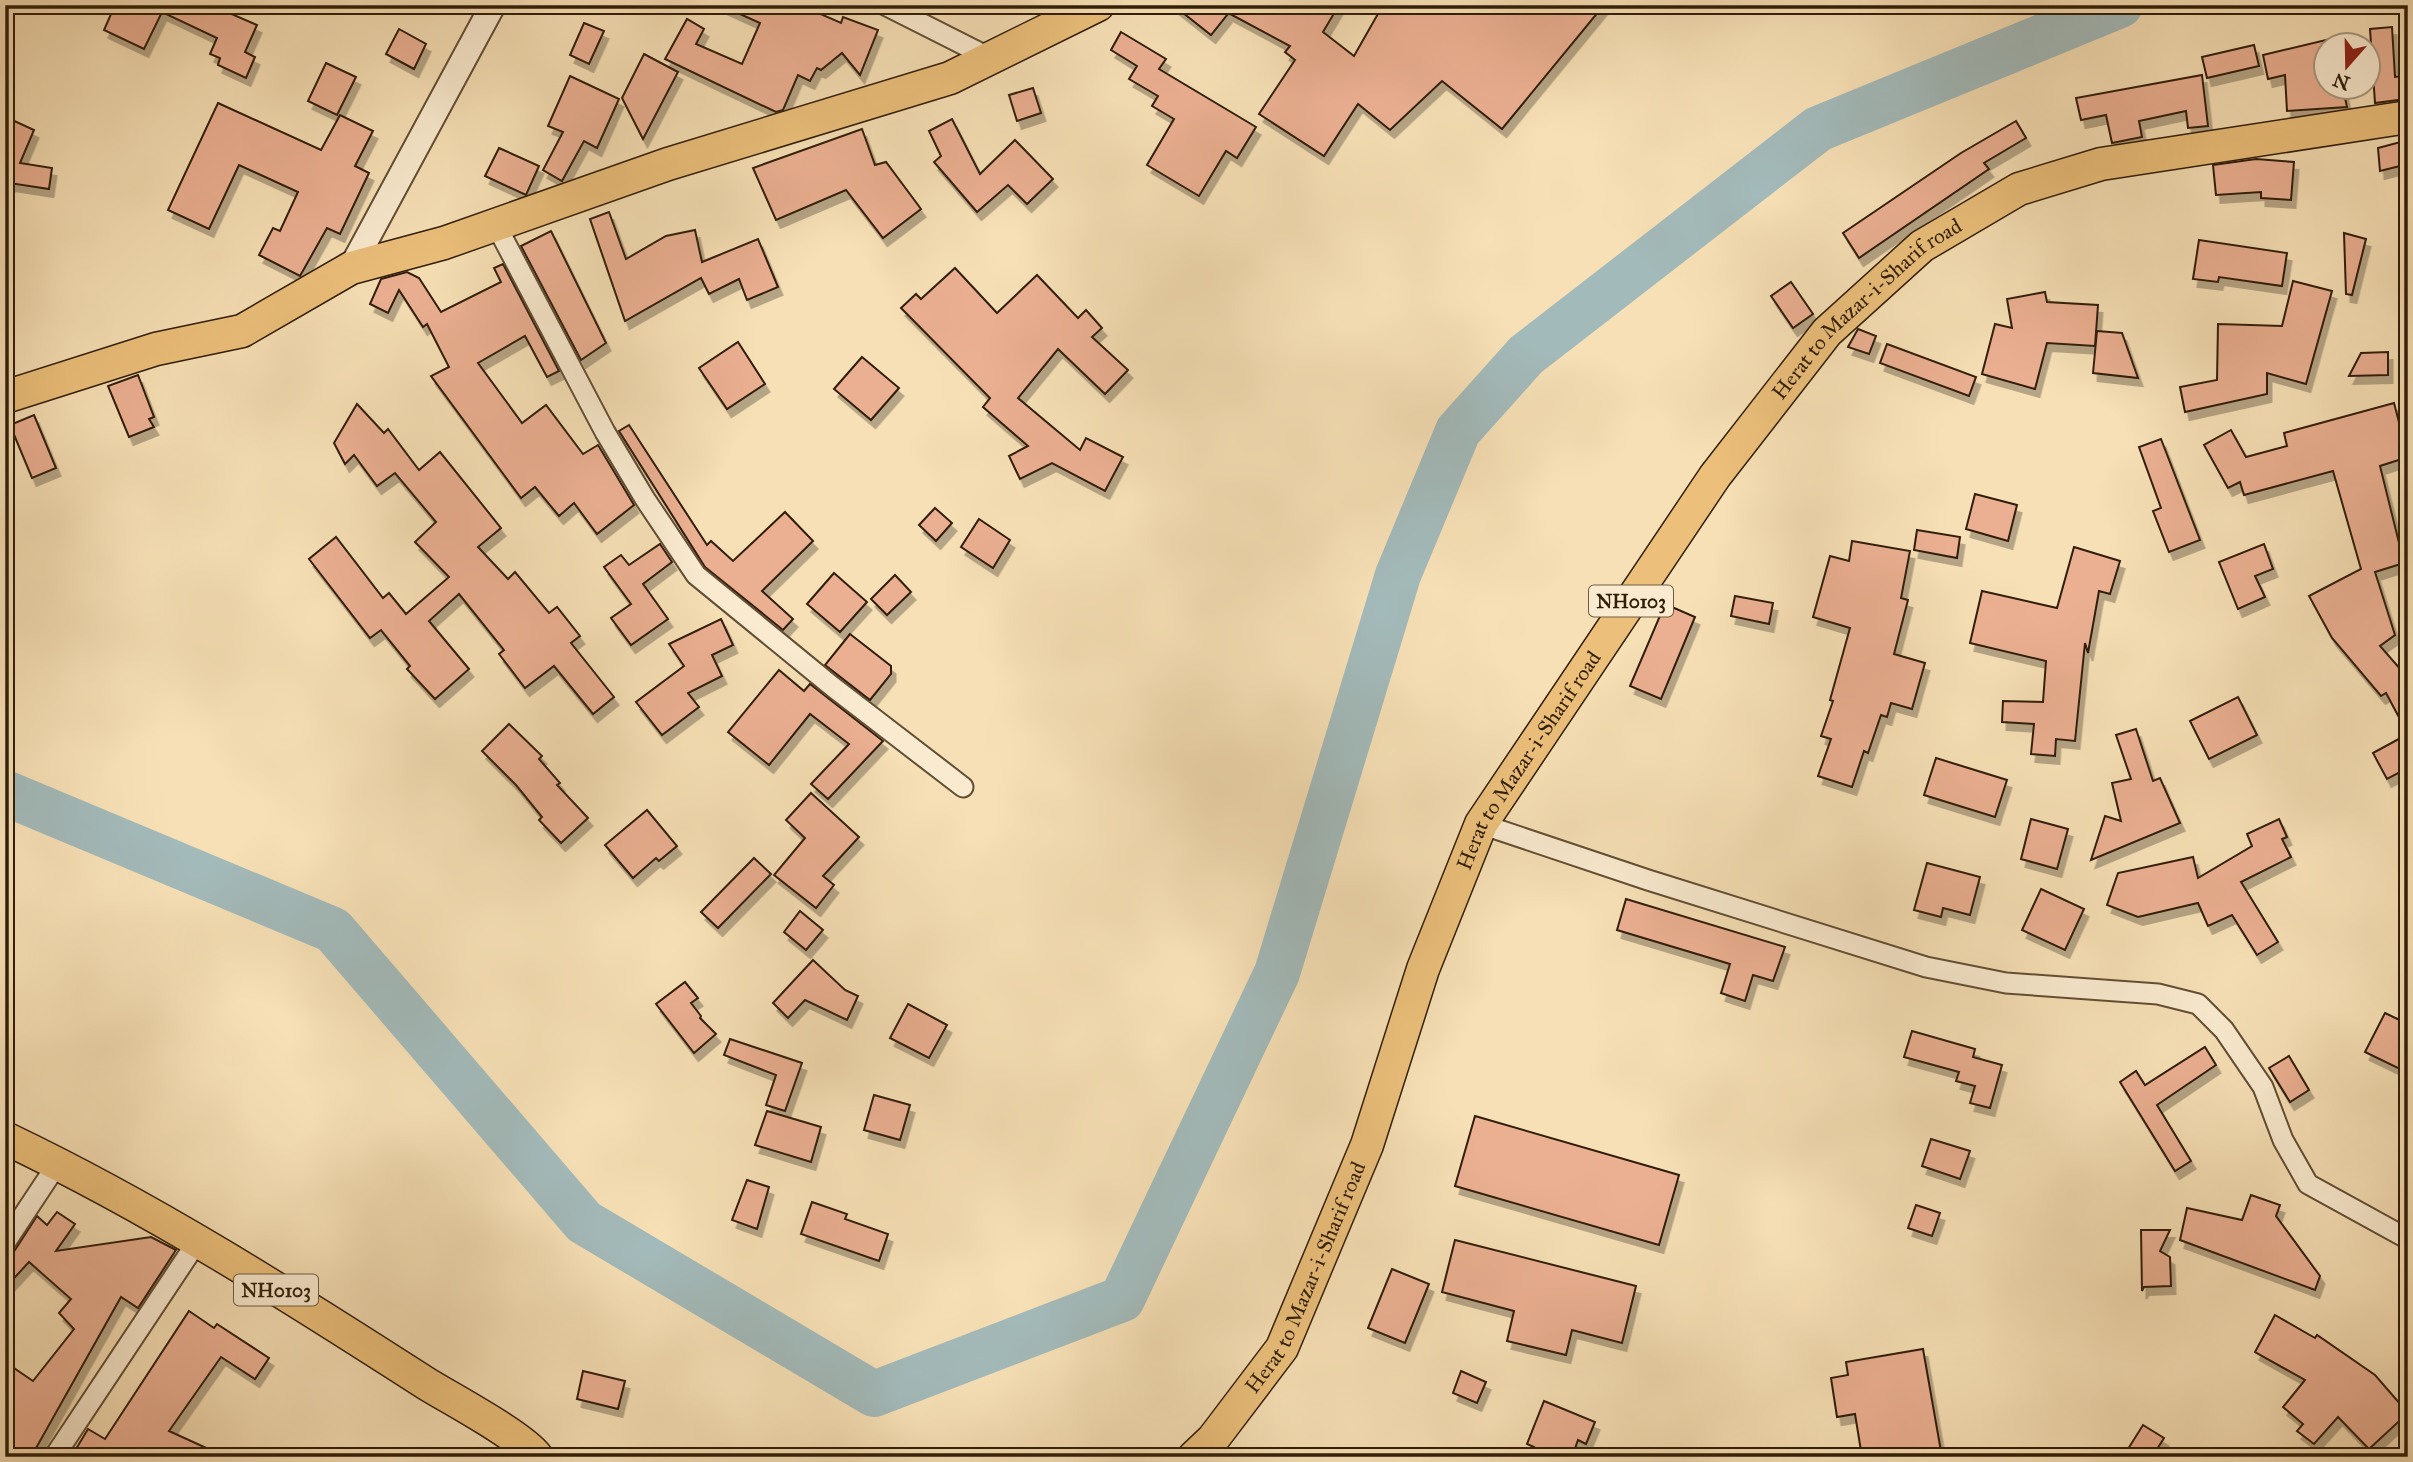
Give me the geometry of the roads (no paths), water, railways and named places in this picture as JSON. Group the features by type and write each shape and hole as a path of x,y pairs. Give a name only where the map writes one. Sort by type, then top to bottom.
{"main road":[{"path":"5,397 156,349 242,331 351,268 444,243 668,164 950,78 1098,5"},
{"name":"Herat to Mazar-i-Sharif road","path":"1194,1457 1213,1439 1282,1348 1367,1145 1423,969 1481,824 1715,476 1826,332 1922,246 2019,189 2101,164 2408,117"},
{"name":"NH0103","path":"5,1138 58,1163 197,1242 373,1349 537,1457"}],"street":[{"path":"351,268 493,5"},
{"path":"885,5 992,59"},
{"path":"496,225 605,432 645,499 696,575 833,687 963,787"},
{"path":"1481,824 1926,967 2006,983 2158,994 2198,1004 2224,1030 2263,1087 2283,1140 2308,1184 2408,1239"},
{"path":"5,1243 58,1163"},
{"path":"54,1457 197,1242"}],"waterway":[{"path":"5,793 333,930 584,1222 874,1394 1122,1299 1277,973 1398,575 1458,431 1526,355 1818,129 2120,5"}]}
